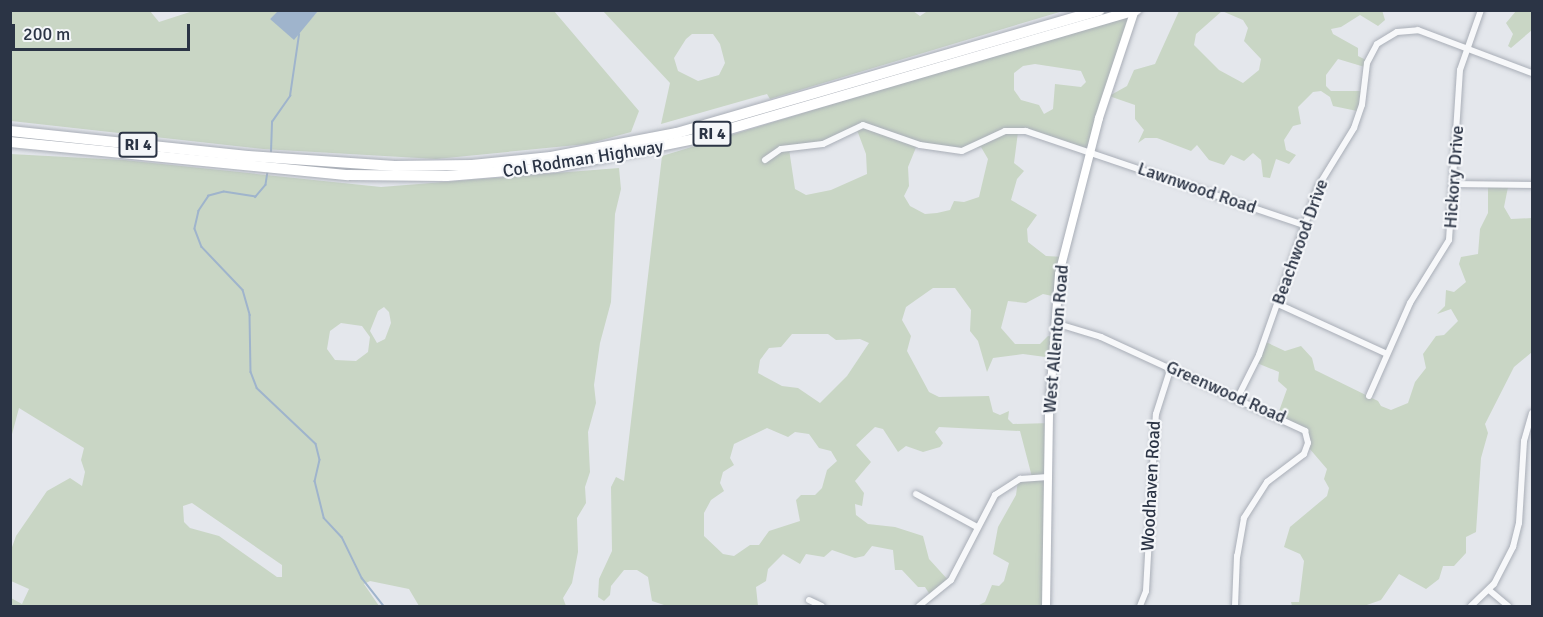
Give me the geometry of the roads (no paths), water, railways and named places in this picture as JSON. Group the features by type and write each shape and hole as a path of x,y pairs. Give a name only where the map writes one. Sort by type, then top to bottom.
{"highway":[{"name":"Col Rodman Highway","path":"10,142 269,163 432,166 522,160 589,151 677,134 1099,10"},
{"name":"Col Rodman Highway","path":"10,131 359,175 447,176 588,162 695,139 1136,11"}],"street":[{"name":"Hickory Drive","path":"1369,396 1416,293 1449,240 1460,70 1466,47 1481,10"},
{"name":"West Allenton Road","path":"1046,606 1048,477 1059,274 1090,151 1136,11"},
{"name":"Beachwood Drive","path":"1238,397 1278,304 1304,225 1324,175 1357,122 1367,63 1377,44 1396,32 1418,30 1533,72"},
{"name":"Lawnwood Road","path":"765,160 782,148 823,144 862,125 937,149 967,151 995,135 1017,130 1090,151 1304,225"},
{"path":"1454,184 1533,185"},
{"path":"1278,304 1388,354"},
{"name":"Greenwood Road","path":"1055,323 1101,337 1301,426 1308,444 1300,458 1267,482 1248,507 1238,543 1235,606"},
{"name":"Woodhaven Road","path":"1140,606 1146,591 1156,414 1171,367"},
{"path":"1471,606 1490,590 1517,535 1524,441 1533,413"},
{"path":"919,606 951,580 990,502 1006,485 1020,479 1048,477"},
{"path":"916,494 977,527"},
{"path":"1490,590 1508,606"},
{"path":"809,600 822,606"}],"water":[{"path":"279,10 318,11 294,40 270,19"}],"waterway":[{"path":"271,152 272,122 290,96 299,35"},
{"path":"268,172 266,185 256,197 224,192 209,196 199,211 195,229 202,247 243,290 250,315 251,372 257,388 316,444 320,460 315,481 324,518 342,537 362,578 384,606"}]}
